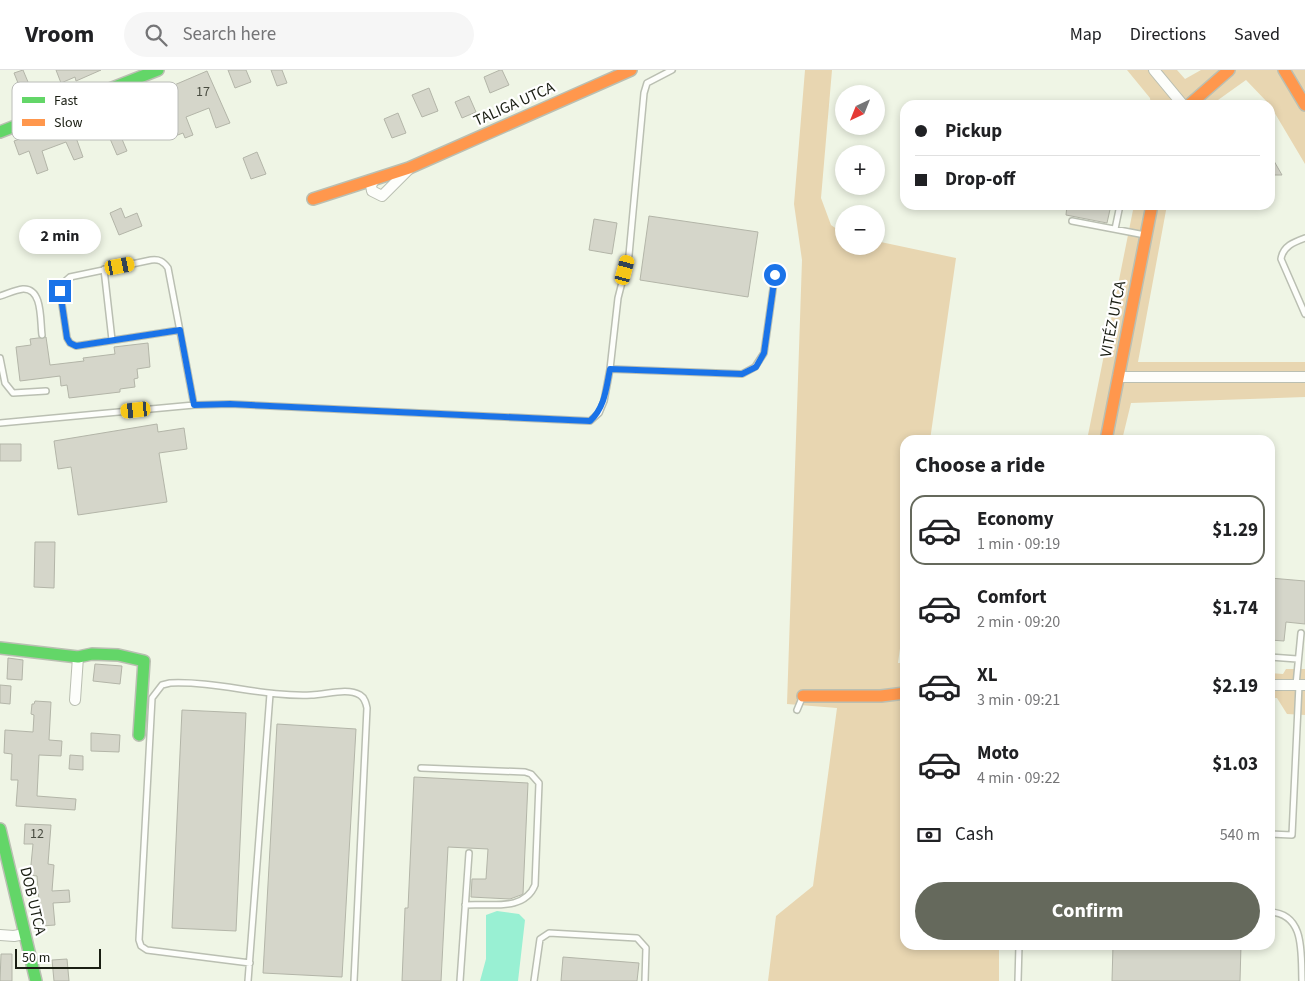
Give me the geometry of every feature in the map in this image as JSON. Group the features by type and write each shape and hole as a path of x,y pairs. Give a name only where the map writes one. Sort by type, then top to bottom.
{"street":[{"path":"127,82 158,70"},
{"name":"TALIGA UTCA","path":"313,199 409,168 631,70"},
{"path":"1154,70 1180,100"},
{"path":"1195,100 1229,70"},
{"path":"1284,70 1305,105"},
{"path":"0,132 12,127"},
{"name":"TALIGA UTCA","path":"375,179 371,185 372,191 382,196 409,168"},
{"name":"VITÉZ UTCA","path":"1107,435 1151,210"},
{"path":"1118,377 1305,377"},
{"path":"0,648 78,657 92,654 118,656 144,661 139,735"},
{"path":"75,700 78,657"},
{"path":"1275,685 1300,685"},
{"path":"803,696 881,696 900,694"},
{"name":"DOB UTCA","path":"0,829 36,981"},
{"path":"0,935 14,936 24,934"}],"lane":[{"path":"0,423 194,405 230,404 590,421 599,413 604,401 610,369 618,298 629,256 644,93 647,83 672,70"},
{"path":"1115,229 1119,210"},
{"path":"1072,221 1146,235"},
{"path":"1305,238 1292,243 1285,249 1281,259 1305,314"},
{"path":"180,330 82,346 70,343 60,291 62,284 70,277 104,269 156,259 165,263 168,268 180,330 194,405"},
{"path":"104,269 112,340"},
{"path":"610,369 742,374 756,367 764,353 775,275"},
{"path":"0,296 23,289 32,291 37,296 42,334"},
{"path":"0,358 5,383 13,393 46,390"},
{"path":"1275,834 1292,835 1300,685 1297,659 1301,634"},
{"path":"1275,657 1297,659"},
{"path":"250,963 147,950 141,946 152,698 162,685 178,682 270,694 310,695 344,692 360,694 365,700 367,708 354,981"},
{"path":"248,981 270,694"},
{"path":"796,710 803,696"},
{"path":"421,768 525,772 536,778 539,783 535,885 532,892 521,902 465,905"},
{"path":"460,981 469,853"},
{"path":"1275,913 1284,914 1297,925 1301,942 1302,981"},
{"path":"534,981 540,939 549,933 637,938 646,948 645,981"},
{"path":"1018,981 1019,950"}],"shaded area":[{"path":"805,70 832,70 821,198 831,225 835,228 835,255 885,255 885,243 956,258 931,435 900,435 900,648 898,663 900,663 900,950 999,950 999,981 768,981 776,916 813,886 837,708 787,704 802,260 794,204"},
{"path":"1127,70 1177,70 1185,79 1201,70 1305,70 1305,164 1275,113 1275,100 1265,100 1246,80 1218,100 1150,100"},
{"path":"1133,210 1166,210 1138,362 1305,362 1305,397 1131,403 1123,435 1088,435"},
{"path":"1286,669 1305,669 1305,715 1287,714 1277,698 1275,698 1275,673 1283,674"},
{"path":"497,911 519,914 525,920 518,981 480,981 486,959 486,915"}],"building":[{"path":"23,70 28,82 18,82 14,73"},
{"path":"56,70 101,70 76,81 75,77 61,82"},
{"path":"228,70 246,70 251,82 235,88"},
{"path":"271,70 282,70 287,83 277,86"},
{"path":"502,70 509,85 490,93 484,77"},
{"path":"207,71 230,123 216,128 209,108 186,117 193,135 185,138 183,133 178,135 178,83"},
{"path":"429,88 438,111 422,117 412,95"},
{"path":"469,96 476,112 462,118 455,102"},
{"path":"398,113 406,133 392,138 384,119"},
{"path":"77,140 83,157 74,160 66,142 42,151 48,170 37,174 29,151 19,155 14,141"},
{"path":"111,140 122,140 127,151 117,155"},
{"path":"257,152 266,174 251,179 243,158"},
{"path":"1275,163 1282,175 1275,175"},
{"path":"121,208 125,218 137,213 142,226 119,235 110,213"},
{"path":"1066,210 1110,210 1107,223 1066,215"},
{"path":"649,216 758,232 748,297 640,280"},
{"path":"594,219 617,223 612,254 589,250"},
{"path":"46,337 50,365 84,361 83,358 115,354 114,347 148,343 150,367 137,369 138,378 134,379 135,387 120,389 120,392 69,398 67,385 61,386 60,376 20,381 16,347 31,345 30,339"},
{"path":"157,424 158,432 184,428 187,449 159,453 167,502 78,515 71,467 58,469 54,441"},
{"path":"0,444 21,444 21,461 0,461"},
{"path":"35,542 55,542 54,588 34,587"},
{"path":"1275,578 1305,581 1305,624 1286,622 1284,641 1275,640"},
{"path":"8,658 23,660 22,680 7,679"},
{"path":"95,664 122,666 120,684 93,681"},
{"path":"0,685 11,686 10,704 0,703"},
{"path":"35,701 51,702 49,740 62,741 61,756 39,755 37,796 76,799 75,810 16,806 18,780 11,780 12,754 4,753 5,730 33,732 34,715 31,714 32,704"},
{"path":"182,710 246,713 236,931 172,928"},
{"path":"277,724 356,729 342,977 263,973"},
{"path":"91,733 120,735 119,752 91,751"},
{"path":"70,755 83,756 83,770 69,769"},
{"path":"414,777 528,783 523,894 510,899 471,897 472,879 486,879 488,849 448,847 441,981 402,981 405,908 408,908"},
{"path":"25,824 51,825 48,864 54,865 52,891 69,890 70,902 53,903 55,925 41,926 37,876 30,875 33,844 24,844"},
{"path":"1113,950 1241,950 1240,981 1112,981"},
{"path":"1,954 12,954 12,981 0,981"},
{"path":"563,957 639,963 637,981 561,981"},
{"path":"67,959 69,981 54,981 52,960"}],"traffic: fast":[{"path":"127,82 158,70"},
{"path":"0,132 12,127"},
{"path":"0,648 78,657 92,654 118,655 144,661 139,735"},
{"path":"0,829 36,981"}],"traffic: slow":[{"path":"313,199 409,168 631,70"},
{"path":"1195,100 1229,70"},
{"path":"1284,70 1305,105"},
{"path":"1107,435 1151,210"},
{"path":"803,696 881,696 900,694"}],"route":[{"path":"60,291 67,338 70,343 76,346 180,330 194,405 230,404 590,421 599,413 604,401 610,369 742,374 756,367 764,353 775,275"}]}
